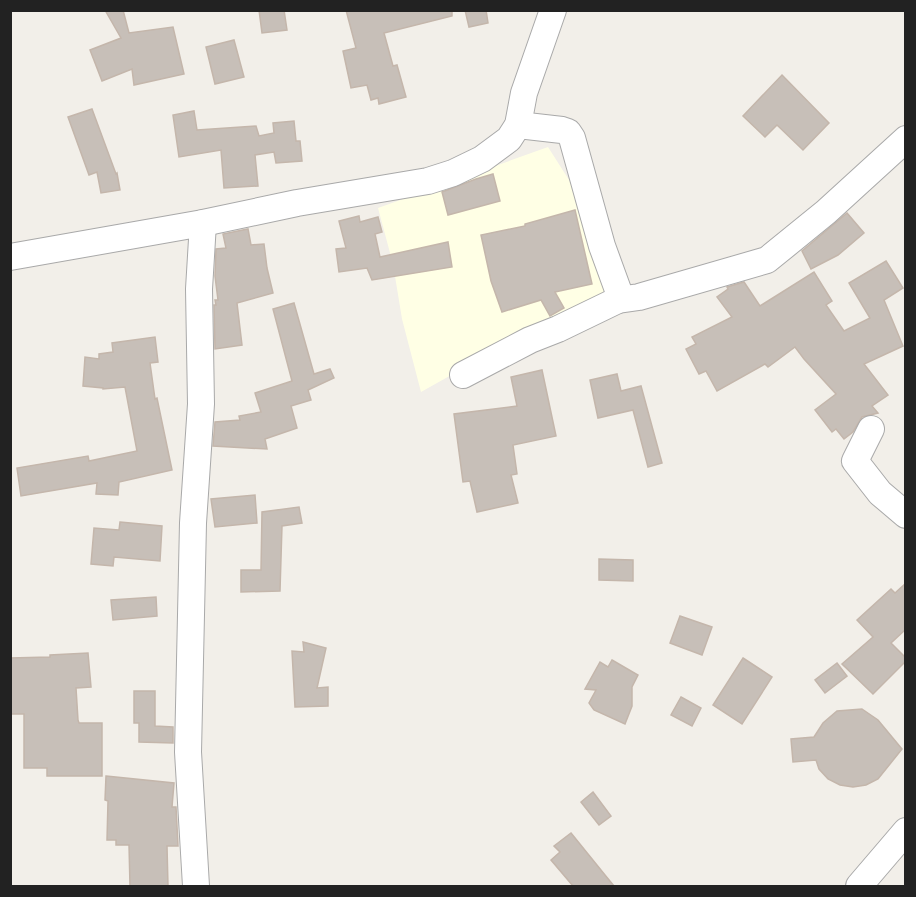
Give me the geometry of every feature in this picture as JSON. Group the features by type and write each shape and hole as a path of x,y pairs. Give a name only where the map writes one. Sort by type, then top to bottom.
{"street":[{"path":"10,257 428,181 453,173 482,159 509,139 518,125 524,93 553,10"},
{"path":"518,125 562,130 568,132 572,138 602,246 618,290 618,300"},
{"path":"463,375 530,340 618,300 639,297 767,260 826,212 906,139"},
{"path":"196,886 188,752 193,523 201,404 199,289 203,223"},
{"path":"871,429 855,461 880,493 906,515"},
{"path":"864,885 906,831"}],"shaded area":[{"path":"548,147 592,216 613,274 597,303 510,342 421,392 402,319 393,264 378,208"}],"building":[{"path":"105,10 123,10 129,33 173,27 184,74 134,85 132,69 102,81 90,50 121,38"},
{"path":"259,10 284,10 287,30 262,33"},
{"path":"346,10 452,10 452,16 384,33 393,66 397,65 406,97 379,104 378,98 371,100 367,85 351,88 343,51 356,48"},
{"path":"465,10 486,10 488,23 469,27"},
{"path":"234,40 244,77 215,84 206,47"},
{"path":"782,75 829,123 803,150 777,125 765,137 743,116"},
{"path":"92,109 117,173 120,190 101,193 97,172 89,175 68,117"},
{"path":"194,111 197,130 256,126 259,136 274,133 273,123 294,121 296,141 300,141 302,161 276,163 274,152 255,155 258,186 224,188 221,150 179,157 173,115"},
{"path":"493,174 500,201 448,215 442,192"},
{"path":"575,210 592,284 555,292 564,308 550,316 541,300 502,312 491,281 481,235 525,226 525,224"},
{"path":"847,213 864,233 838,255 811,269 802,251"},
{"path":"359,216 360,222 378,217 382,232 375,234 380,257 448,242 452,267 372,280 367,268 339,272 336,249 346,248 339,221"},
{"path":"248,229 251,245 264,244 273,293 237,303 242,345 215,349 214,305 216,305 215,300 218,300 215,276 216,249 226,248 223,234"},
{"path":"886,261 903,288 884,300 903,346 864,364 888,395 872,406 878,413 862,417 853,432 844,439 836,429 832,432 815,410 836,394 795,347 768,367 765,364 717,391 706,371 699,374 686,349 696,344 692,337 732,317 717,297 728,289 727,287 744,282 760,306 814,272 832,301 826,305 844,331 870,318 849,283"},
{"path":"294,303 314,374 330,369 334,378 308,390 311,400 291,406 297,428 265,439 267,449 213,446 215,422 240,420 239,416 261,412 255,393 292,381 273,309"},
{"path":"155,337 158,362 150,363 155,399 157,398 172,470 119,482 118,495 96,494 97,483 21,496 17,468 88,456 89,461 137,451 125,387 103,389 83,386 85,357 99,359 99,354 113,352 112,343"},
{"path":"542,370 556,436 513,445 517,474 511,475 518,503 477,512 470,481 463,482 454,414 517,406 511,377"},
{"path":"617,374 621,391 641,386 662,463 648,467 633,410 598,418 590,380"},
{"path":"255,495 257,523 215,527 211,499"},
{"path":"299,507 302,523 282,526 280,591 241,592 241,570 261,570 262,512"},
{"path":"120,522 162,526 160,561 114,557 113,566 91,564 94,528 119,530"},
{"path":"599,559 633,560 633,581 599,580"},
{"path":"905,584 905,630 891,643 906,658 906,661 873,694 842,664 873,637 857,620 891,589 895,593"},
{"path":"156,597 157,616 113,620 111,600"},
{"path":"680,616 712,627 702,655 670,643"},
{"path":"303,642 326,648 317,688 328,687 328,706 295,707 292,651 304,652"},
{"path":"88,653 91,687 76,688 78,720 79,723 102,723 102,776 47,776 47,768 24,768 24,714 10,714 10,658"},
{"path":"743,658 772,677 742,724 713,705"},
{"path":"612,660 638,675 632,687 632,706 625,724 594,710 589,703 596,690 585,689 600,662 608,667"},
{"path":"837,663 847,676 825,693 815,680"},
{"path":"134,691 155,691 155,726 173,727 173,743 139,742 139,723 134,723"},
{"path":"681,697 701,708 692,726 671,715"},
{"path":"862,709 878,720 902,749 878,779 866,785 853,787 840,785 828,779 819,769 816,760 793,762 791,739 814,737 823,723 837,711"},
{"path":"106,776 174,783 172,807 176,807 178,846 167,846 168,886 130,886 129,845 116,845 116,840 107,840"},
{"path":"593,792 611,816 599,825 581,802"},
{"path":"571,833 614,886 573,886 551,860 560,852 554,846"}]}
